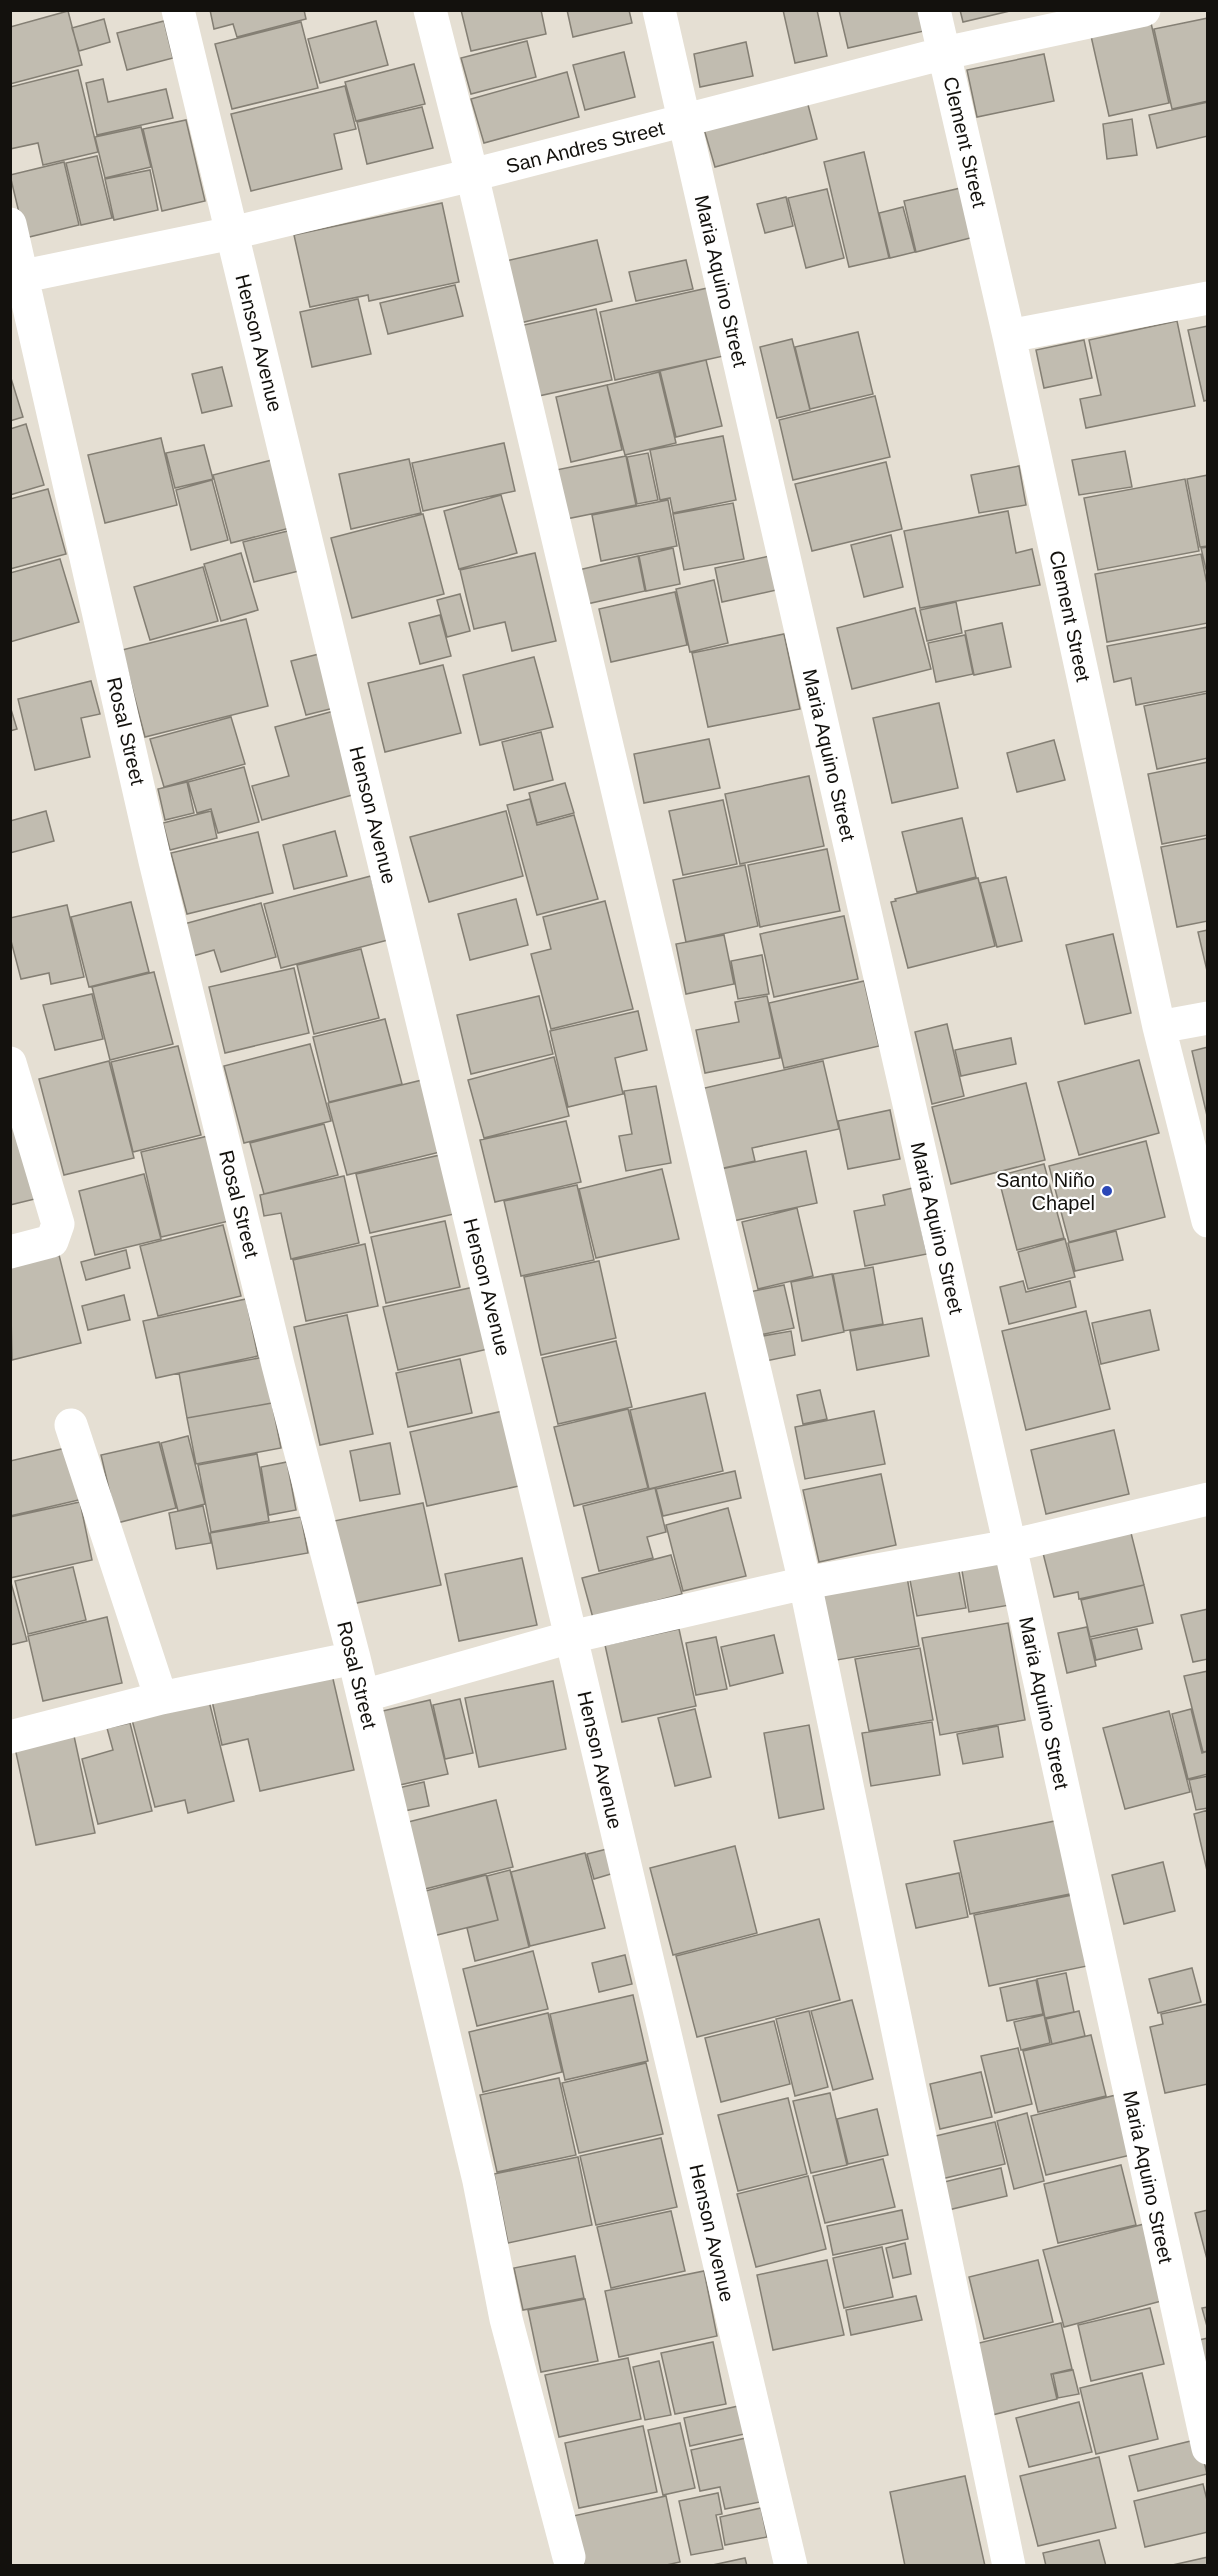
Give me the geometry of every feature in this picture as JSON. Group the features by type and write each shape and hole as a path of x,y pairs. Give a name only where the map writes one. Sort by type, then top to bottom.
{"street":[{"name":"Henson Avenue","path":"178,10 571,1636 791,2565"},
{"path":"430,10 472,175 805,1583 1009,2565"},
{"name":"Maria Aquino Street","path":"659,10 1010,1546 1208,2448"},
{"name":"Clement Street","path":"934,10 1009,336 1159,1027 1208,1221"},
{"name":"San Andres Street","path":"17,275 232,233 472,175 945,53 1144,10"},
{"name":"Rosal Street","path":"10,224 17,275 155,861 278,1365 354,1658 479,2181 506,2319 569,2558"},
{"path":"1009,336 1208,298"},
{"path":"1159,1027 1208,1018"},
{"path":"10,1063 58,1224 52,1241 10,1252"},
{"path":"71,1425 161,1698"},
{"path":"363,1696 571,1636 805,1583 1010,1546 1208,1499"},
{"path":"10,1737 161,1698 354,1658"}],"building":[{"path":"210,10 304,10 306,19 237,37 233,24 214,29"},
{"path":"461,10 541,10 546,34 471,51"},
{"path":"567,10 629,10 632,23 573,37"},
{"path":"783,10 817,10 827,56 795,63"},
{"path":"839,10 920,10 924,31 848,48"},
{"path":"960,10 1014,10 963,22"},
{"path":"68,11 82,65 10,84 10,27"},
{"path":"1208,18 1208,101 1172,109 1154,29"},
{"path":"104,19 110,42 79,51 72,28"},
{"path":"164,21 173,58 127,70 117,33"},
{"path":"376,21 388,65 320,83 308,39"},
{"path":"301,22 318,88 232,109 215,44"},
{"path":"1151,23 1169,103 1109,116 1091,36"},
{"path":"527,41 536,77 471,94 461,58"},
{"path":"746,42 753,76 700,87 694,54"},
{"path":"624,52 635,97 585,110 573,65"},
{"path":"1044,54 1054,101 977,117 967,70"},
{"path":"414,64 425,104 356,121 345,82"},
{"path":"78,70 98,152 43,165 38,143 10,149 10,87"},
{"path":"567,72 579,117 484,143 471,99"},
{"path":"103,79 108,102 166,89 173,118 97,135 86,83"},
{"path":"345,86 356,129 334,134 342,169 251,191 231,114"},
{"path":"807,101 817,139 715,167 704,129"},
{"path":"1208,102 1208,136 1157,148 1149,115"},
{"path":"422,107 433,148 367,164 357,122"},
{"path":"1132,119 1137,155 1107,159 1103,124"},
{"path":"186,120 205,201 162,211 143,129"},
{"path":"141,127 151,167 105,178 95,137"},
{"path":"864,152 889,258 849,267 824,162"},
{"path":"97,156 112,218 81,225 66,163"},
{"path":"64,162 79,225 25,238 10,175"},
{"path":"150,170 158,210 114,220 105,179"},
{"path":"965,187 978,236 916,252 904,201"},
{"path":"827,189 844,258 806,268 788,198"},
{"path":"786,197 793,226 765,233 757,204"},
{"path":"442,203 459,282 369,301 368,295 310,307 294,235"},
{"path":"903,207 915,252 890,258 879,213"},
{"path":"597,240 612,301 520,323 506,261"},
{"path":"686,260 693,289 636,301 629,272"},
{"path":"455,285 463,316 388,334 380,303"},
{"path":"712,287 728,355 615,380 600,312"},
{"path":"358,299 371,354 312,367 300,312"},
{"path":"596,309 612,380 534,397 515,327"},
{"path":"1177,321 1195,406 1086,428 1080,399 1101,395 1089,340"},
{"path":"1208,326 1208,400 1204,401 1188,330"},
{"path":"858,332 873,394 810,409 795,347"},
{"path":"792,339 810,410 777,418 760,347"},
{"path":"1084,340 1092,378 1044,388 1036,350"},
{"path":"706,360 722,426 676,437 660,371"},
{"path":"222,367 232,406 202,413 192,374"},
{"path":"659,372 676,443 625,455 607,385"},
{"path":"10,375 23,417 10,421"},
{"path":"607,385 622,450 571,462 556,397"},
{"path":"875,396 890,457 793,480 779,420"},
{"path":"26,424 44,485 10,495 10,429"},
{"path":"723,436 736,500 673,513 670,498 660,500 650,450"},
{"path":"161,438 177,505 105,523 88,455"},
{"path":"504,443 515,491 423,511 412,463"},
{"path":"204,445 213,479 175,488 166,453"},
{"path":"1125,451 1132,487 1079,495 1072,460"},
{"path":"648,453 658,500 637,504 627,457"},
{"path":"626,456 636,505 561,520 551,471"},
{"path":"409,459 421,513 351,529 339,474"},
{"path":"272,460 290,528 231,543 213,475"},
{"path":"886,462 902,529 812,551 795,484"},
{"path":"1019,466 1026,505 979,513 971,475"},
{"path":"1208,475 1208,546 1200,547 1187,479"},
{"path":"1185,479 1199,551 1098,570 1084,498"},
{"path":"212,480 228,540 191,550 176,490"},
{"path":"48,489 66,554 10,569 10,499"},
{"path":"501,495 517,553 459,569 444,511"},
{"path":"668,500 677,546 601,561 592,515"},
{"path":"733,503 744,559 684,570 673,514"},
{"path":"1008,511 1016,553 1032,549 1040,585 920,608 904,531"},
{"path":"423,514 444,594 352,618 331,538"},
{"path":"292,530 303,570 254,582 243,542"},
{"path":"891,535 903,587 864,597 851,545"},
{"path":"1208,547 1208,578 1201,548"},
{"path":"673,548 680,584 646,591 639,556"},
{"path":"241,553 258,610 221,621 204,564"},
{"path":"535,553 556,641 512,651 505,622 474,629 460,570"},
{"path":"1201,554 1208,589 1208,623 1107,642 1095,574"},
{"path":"774,555 781,589 722,602 715,568"},
{"path":"638,556 645,591 578,606 570,572"},
{"path":"60,559 79,622 10,642 10,573"},
{"path":"203,567 218,621 150,640 134,587"},
{"path":"714,580 728,643 690,652 676,589"},
{"path":"675,592 687,645 611,662 599,609"},
{"path":"460,594 470,631 447,637 437,600"},
{"path":"956,602 962,633 927,641 920,610"},
{"path":"915,608 931,669 852,689 837,628"},
{"path":"440,615 451,656 420,664 409,623"},
{"path":"246,619 268,706 145,737 122,650"},
{"path":"1002,623 1011,667 974,675 965,631"},
{"path":"1208,627 1208,691 1136,705 1131,678 1114,682 1107,646"},
{"path":"784,634 800,709 708,727 692,653"},
{"path":"965,635 973,674 936,682 928,643"},
{"path":"323,653 338,707 306,715 291,661"},
{"path":"534,657 553,727 480,745 463,675"},
{"path":"443,665 461,733 385,752 368,683"},
{"path":"91,681 100,714 81,718 90,757 35,770 18,699"},
{"path":"1208,693 1208,758 1157,769 1144,706"},
{"path":"939,703 958,788 892,803 873,718"},
{"path":"10,706 17,729 10,731"},
{"path":"334,711 356,794 262,820 252,786 289,776 275,727"},
{"path":"231,717 245,764 164,787 150,739"},
{"path":"541,732 553,780 514,790 502,742"},
{"path":"709,739 720,788 644,803 634,754"},
{"path":"1054,740 1065,780 1017,792 1007,753"},
{"path":"1208,762 1208,835 1162,844 1148,774"},
{"path":"244,767 259,822 218,833 211,809 197,813 188,782"},
{"path":"809,776 824,846 740,864 725,794"},
{"path":"187,782 194,813 165,820 158,789"},
{"path":"565,783 574,813 537,823 529,793"},
{"path":"530,799 537,825 574,815 598,899 537,915 507,805"},
{"path":"723,800 737,864 683,875 669,811"},
{"path":"46,811 54,841 10,853 10,821"},
{"path":"211,811 217,838 170,850 163,823"},
{"path":"506,811 523,876 429,902 410,837"},
{"path":"962,818 976,877 917,892 902,832"},
{"path":"335,831 347,876 294,889 283,845"},
{"path":"258,832 273,893 187,914 171,853"},
{"path":"1208,838 1208,921 1177,927 1161,847"},
{"path":"827,849 840,911 760,927 748,865"},
{"path":"745,865 758,926 686,942 673,880"},
{"path":"371,876 388,940 281,968 264,904"},
{"path":"1006,877 1022,941 997,947 980,883"},
{"path":"978,878 995,946 908,968 891,902 896,901 895,899"},
{"path":"516,899 528,945 470,960 458,914"},
{"path":"605,901 633,1009 551,1029 531,954 551,949 543,917"},
{"path":"131,902 149,972 89,987 71,917"},
{"path":"261,903 276,957 221,972 214,950 193,956 184,924"},
{"path":"67,905 84,977 51,984 49,973 21,979 10,937 10,918"},
{"path":"844,916 858,979 774,997 760,934"},
{"path":"1208,930 1208,975 1198,932"},
{"path":"1113,934 1131,1013 1085,1024 1066,945"},
{"path":"724,935 734,984 686,994 676,944"},
{"path":"361,949 379,1018 314,1034 297,965"},
{"path":"762,955 769,994 738,999 731,961"},
{"path":"294,968 309,1033 225,1053 209,987"},
{"path":"154,972 173,1044 110,1060 92,987"},
{"path":"864,981 879,1046 784,1068 769,1003"},
{"path":"92,994 103,1039 55,1050 43,1005"},
{"path":"539,996 553,1054 471,1074 457,1015"},
{"path":"767,996 780,1058 705,1073 696,1030 739,1022 735,1002"},
{"path":"638,1011 647,1050 615,1058 623,1094 568,1107 550,1031"},
{"path":"385,1019 402,1084 329,1102 313,1037"},
{"path":"947,1024 964,1096 932,1104 915,1032"},
{"path":"1011,1038 1016,1064 961,1076 955,1050"},
{"path":"310,1044 331,1121 244,1143 224,1066"},
{"path":"178,1046 201,1135 133,1152 111,1062"},
{"path":"1208,1047 1208,1120 1192,1051"},
{"path":"554,1057 569,1116 484,1138 468,1080"},
{"path":"1139,1060 1159,1133 1079,1155 1058,1082"},
{"path":"109,1061 134,1158 64,1175 39,1079"},
{"path":"823,1061 839,1129 752,1148 755,1161 715,1170 696,1090"},
{"path":"422,1080 440,1152 347,1175 328,1103"},
{"path":"1026,1083 1045,1160 951,1184 932,1107"},
{"path":"656,1086 671,1163 626,1171 619,1136 632,1134 624,1091"},
{"path":"890,1110 900,1159 848,1169 838,1121"},
{"path":"566,1121 581,1182 495,1202 480,1140"},
{"path":"23,1124 43,1197 10,1205 10,1127"},
{"path":"324,1124 338,1175 264,1194 250,1143"},
{"path":"208,1136 229,1221 161,1237 141,1152"},
{"name":"Santo Niño Chapel","path":"1146,1141 1165,1217 1069,1242 1049,1166"},
{"path":"806,1151 817,1203 733,1221 721,1169"},
{"path":"440,1155 454,1214 370,1233 356,1174"},
{"path":"1044,1164 1064,1238 1017,1250 998,1176"},
{"path":"662,1169 679,1239 596,1258 579,1189"},
{"path":"144,1174 161,1239 95,1255 79,1191"},
{"path":"344,1176 359,1243 291,1259 281,1213 264,1216 260,1195"},
{"path":"577,1185 594,1260 521,1276 504,1201"},
{"path":"913,1188 927,1254 865,1266 854,1211 885,1205 883,1195"},
{"path":"797,1208 813,1276 758,1289 742,1222"},
{"path":"445,1221 460,1287 386,1303 371,1237"},
{"path":"223,1225 241,1296 158,1316 140,1246"},
{"path":"1116,1231 1123,1260 1075,1271 1068,1243"},
{"path":"1065,1239 1075,1277 1028,1289 1018,1252"},
{"path":"365,1244 378,1306 306,1321 293,1260"},
{"path":"126,1250 130,1268 86,1280 81,1262"},
{"path":"59,1255 81,1343 12,1360 10,1267"},
{"path":"599,1261 616,1338 541,1355 524,1277"},
{"path":"873,1267 883,1324 844,1331 833,1274"},
{"path":"832,1274 844,1332 802,1341 791,1282"},
{"path":"1023,1281 1026,1292 1070,1281 1076,1307 1009,1324 1000,1287"},
{"path":"784,1285 794,1328 754,1336 744,1293"},
{"path":"474,1287 488,1349 398,1370 383,1307"},
{"path":"124,1295 130,1320 88,1330 82,1306"},
{"path":"246,1299 258,1356 156,1378 143,1321"},
{"path":"1150,1310 1159,1350 1101,1364 1092,1323"},
{"path":"1086,1311 1110,1409 1026,1430 1002,1331"},
{"path":"347,1315 373,1434 320,1445 294,1327"},
{"path":"922,1318 929,1356 857,1370 850,1331"},
{"path":"791,1331 795,1355 761,1362 757,1337"},
{"path":"616,1341 632,1407 558,1424 542,1358"},
{"path":"264,1357 272,1403 187,1418 179,1373"},
{"path":"460,1359 472,1413 408,1427 396,1373"},
{"path":"820,1390 827,1419 803,1424 797,1395"},
{"path":"705,1393 723,1471 649,1489 630,1410"},
{"path":"272,1403 281,1448 196,1464 187,1418"},
{"path":"628,1409 648,1488 574,1506 554,1427"},
{"path":"503,1411 519,1486 427,1506 410,1432"},
{"path":"874,1411 885,1464 805,1479 795,1427"},
{"path":"1114,1430 1129,1494 1046,1514 1031,1450"},
{"path":"188,1436 205,1504 178,1511 161,1443"},
{"path":"159,1442 176,1508 117,1523 101,1455"},
{"path":"390,1443 400,1494 360,1501 350,1451"},
{"path":"70,1447 83,1499 10,1516 10,1461"},
{"path":"257,1454 269,1521 211,1532 198,1465"},
{"path":"287,1462 296,1510 269,1515 261,1467"},
{"path":"735,1471 741,1498 663,1516 656,1489"},
{"path":"881,1474 896,1545 819,1562 803,1490"},
{"path":"655,1488 666,1532 647,1537 653,1558 599,1571 583,1506"},
{"path":"80,1502 92,1560 10,1578 10,1517"},
{"path":"423,1503 441,1585 352,1604 334,1521"},
{"path":"203,1506 211,1543 176,1549 169,1513"},
{"path":"728,1508 746,1576 683,1591 666,1525"},
{"path":"301,1517 308,1553 217,1569 210,1533"},
{"path":"1128,1521 1144,1585 1079,1599 1078,1592 1054,1597 1040,1541"},
{"path":"1001,1552 1010,1605 969,1612 960,1559"},
{"path":"671,1555 682,1594 593,1618 582,1578"},
{"path":"522,1558 537,1625 459,1641 445,1574"},
{"path":"957,1561 966,1608 917,1616 908,1570"},
{"path":"73,1567 86,1620 28,1634 15,1581"},
{"path":"906,1571 919,1646 831,1661 818,1586"},
{"path":"10,1579 27,1641 10,1645"},
{"path":"1144,1585 1153,1623 1090,1637 1081,1600"},
{"path":"1208,1609 1208,1659 1193,1662 1181,1615"},
{"path":"107,1617 122,1683 43,1701 28,1636"},
{"path":"1008,1623 1025,1720 940,1735 922,1638"},
{"path":"1087,1627 1096,1666 1067,1673 1058,1633"},
{"path":"679,1629 696,1706 622,1722 605,1645"},
{"path":"1137,1629 1142,1649 1096,1660 1091,1639"},
{"path":"774,1635 783,1673 730,1686 721,1647"},
{"path":"716,1637 727,1689 696,1695 686,1643"},
{"path":"920,1648 933,1720 869,1731 855,1659"},
{"path":"330,1666 354,1770 260,1791 248,1739 222,1745 210,1692"},
{"path":"1208,1671 1208,1751 1203,1752 1184,1676"},
{"path":"553,1681 566,1749 479,1767 465,1698"},
{"path":"208,1697 234,1801 188,1813 185,1800 155,1807 131,1716"},
{"path":"460,1699 473,1753 445,1759 433,1705"},
{"path":"430,1700 448,1774 391,1787 374,1713"},
{"path":"695,1709 711,1777 675,1786 658,1718"},
{"path":"1191,1709 1202,1753 1208,1751 1208,1774 1188,1779 1172,1714"},
{"path":"1169,1711 1190,1792 1125,1809 1103,1728"},
{"path":"932,1722 940,1775 871,1786 862,1733"},
{"path":"130,1723 152,1811 98,1824 82,1759 113,1750 107,1728"},
{"path":"809,1725 824,1809 779,1818 764,1733"},
{"path":"998,1726 1003,1757 963,1764 957,1734"},
{"path":"74,1736 95,1833 36,1845 15,1748"},
{"path":"1208,1776 1208,1808 1196,1810 1189,1780"},
{"path":"424,1782 429,1806 399,1812 394,1789"},
{"path":"496,1800 513,1867 421,1890 404,1823"},
{"path":"1208,1810 1208,1875 1194,1814"},
{"path":"1060,1820 1075,1893 970,1914 954,1841"},
{"path":"735,1846 757,1933 673,1955 650,1868"},
{"path":"615,1847 621,1871 594,1879 587,1854"},
{"path":"585,1853 605,1928 530,1946 511,1872"},
{"path":"1163,1862 1175,1911 1124,1924 1112,1875"},
{"path":"510,1870 529,1947 475,1961 467,1928 498,1920 487,1876"},
{"path":"959,1873 968,1917 916,1928 906,1884"},
{"path":"486,1875 498,1920 429,1937 418,1893"},
{"path":"1077,1894 1092,1965 989,1986 974,1915"},
{"path":"819,1919 840,2000 697,2037 676,1956"},
{"path":"533,1951 548,2009 477,2026 463,1969"},
{"path":"625,1955 632,1984 599,1992 592,1963"},
{"path":"1192,1968 1201,2002 1158,2013 1149,1979"},
{"path":"1066,1973 1074,2012 1045,2018 1037,1979"},
{"path":"1036,1980 1043,2014 1007,2021 1000,1988"},
{"path":"633,1995 648,2061 565,2080 550,2014"},
{"path":"852,2000 873,2079 833,2090 811,2011"},
{"path":"1208,2004 1208,2084 1165,2093 1150,2027 1163,2024 1161,2014"},
{"path":"809,2011 828,2087 795,2096 776,2019"},
{"path":"1079,2011 1085,2036 1052,2044 1046,2019"},
{"path":"548,2013 562,2072 483,2092 469,2032"},
{"path":"1044,2015 1050,2043 1021,2050 1014,2022"},
{"path":"774,2021 790,2084 721,2102 705,2038"},
{"path":"1091,2035 1106,2096 1038,2112 1023,2051"},
{"path":"1018,2048 1032,2104 995,2113 981,2056"},
{"path":"646,2063 663,2134 579,2153 562,2083"},
{"path":"981,2072 992,2117 940,2129 930,2084"},
{"path":"559,2078 576,2155 497,2172 480,2095"},
{"path":"830,2093 847,2165 811,2173 793,2101"},
{"path":"1120,2094 1135,2154 1046,2175 1031,2116"},
{"path":"788,2098 807,2174 738,2191 718,2115"},
{"path":"877,2109 888,2155 848,2164 837,2119"},
{"path":"1027,2113 1044,2181 1014,2189 997,2121"},
{"path":"995,2122 1005,2164 937,2180 927,2138"},
{"path":"661,2138 677,2207 596,2225 580,2156"},
{"path":"578,2157 592,2225 508,2243 494,2174"},
{"path":"883,2159 895,2207 825,2223 813,2176"},
{"path":"1121,2165 1136,2225 1058,2243 1044,2184"},
{"path":"1001,2168 1007,2196 944,2211 936,2184"},
{"path":"808,2176 826,2249 756,2267 737,2194"},
{"path":"902,2210 908,2239 833,2255 827,2226"},
{"path":"1208,2210 1208,2263 1195,2213"},
{"path":"671,2211 685,2271 611,2288 597,2227"},
{"path":"1148,2223 1169,2299 1064,2327 1043,2250"},
{"path":"905,2243 911,2274 893,2278 886,2248"},
{"path":"882,2247 893,2297 844,2308 833,2258"},
{"path":"575,2256 584,2298 523,2310 514,2268"},
{"path":"827,2260 844,2335 773,2350 757,2275"},
{"path":"1038,2260 1053,2322 984,2339 969,2277"},
{"path":"704,2271 717,2336 619,2357 605,2291"},
{"path":"916,2296 922,2320 851,2335 846,2310"},
{"path":"585,2299 598,2361 541,2372 528,2310"},
{"path":"1208,2307 1208,2330 1202,2308"},
{"path":"1150,2308 1164,2364 1091,2381 1078,2325"},
{"path":"1061,2323 1072,2369 1051,2374 1057,2399 988,2416 971,2345"},
{"path":"1208,2338 1208,2380 1194,2341"},
{"path":"713,2342 726,2404 675,2414 661,2353"},
{"path":"628,2358 641,2419 559,2437 545,2375"},
{"path":"659,2361 671,2415 645,2420 633,2367"},
{"path":"1073,2370 1079,2394 1058,2398 1053,2374"},
{"path":"1142,2373 1158,2439 1096,2454 1080,2388"},
{"path":"1079,2402 1092,2452 1029,2467 1016,2418"},
{"path":"743,2405 749,2433 690,2446 684,2418"},
{"path":"680,2423 695,2488 663,2495 648,2430"},
{"path":"643,2426 657,2492 579,2508 565,2443"},
{"path":"746,2438 760,2502 725,2509 720,2487 700,2491 691,2450"},
{"path":"1199,2439 1207,2474 1138,2491 1129,2456"},
{"path":"1099,2457 1116,2528 1038,2546 1020,2476"},
{"path":"965,2476 985,2566 905,2566 890,2492"},
{"path":"1203,2484 1208,2504 1208,2532 1145,2547 1134,2501"},
{"path":"718,2493 722,2514 716,2515 723,2549 691,2555 679,2501"},
{"path":"666,2496 680,2562 662,2566 584,2566 573,2516"},
{"path":"761,2508 767,2537 725,2545 720,2517"},
{"path":"1099,2540 1106,2566 1046,2566 1043,2553"},
{"path":"1208,2557 1208,2566 1168,2566"},
{"path":"745,2558 747,2566 708,2566"}],"place":[{"name":"Santo Niño Chapel","path":"1107,1191"}]}
